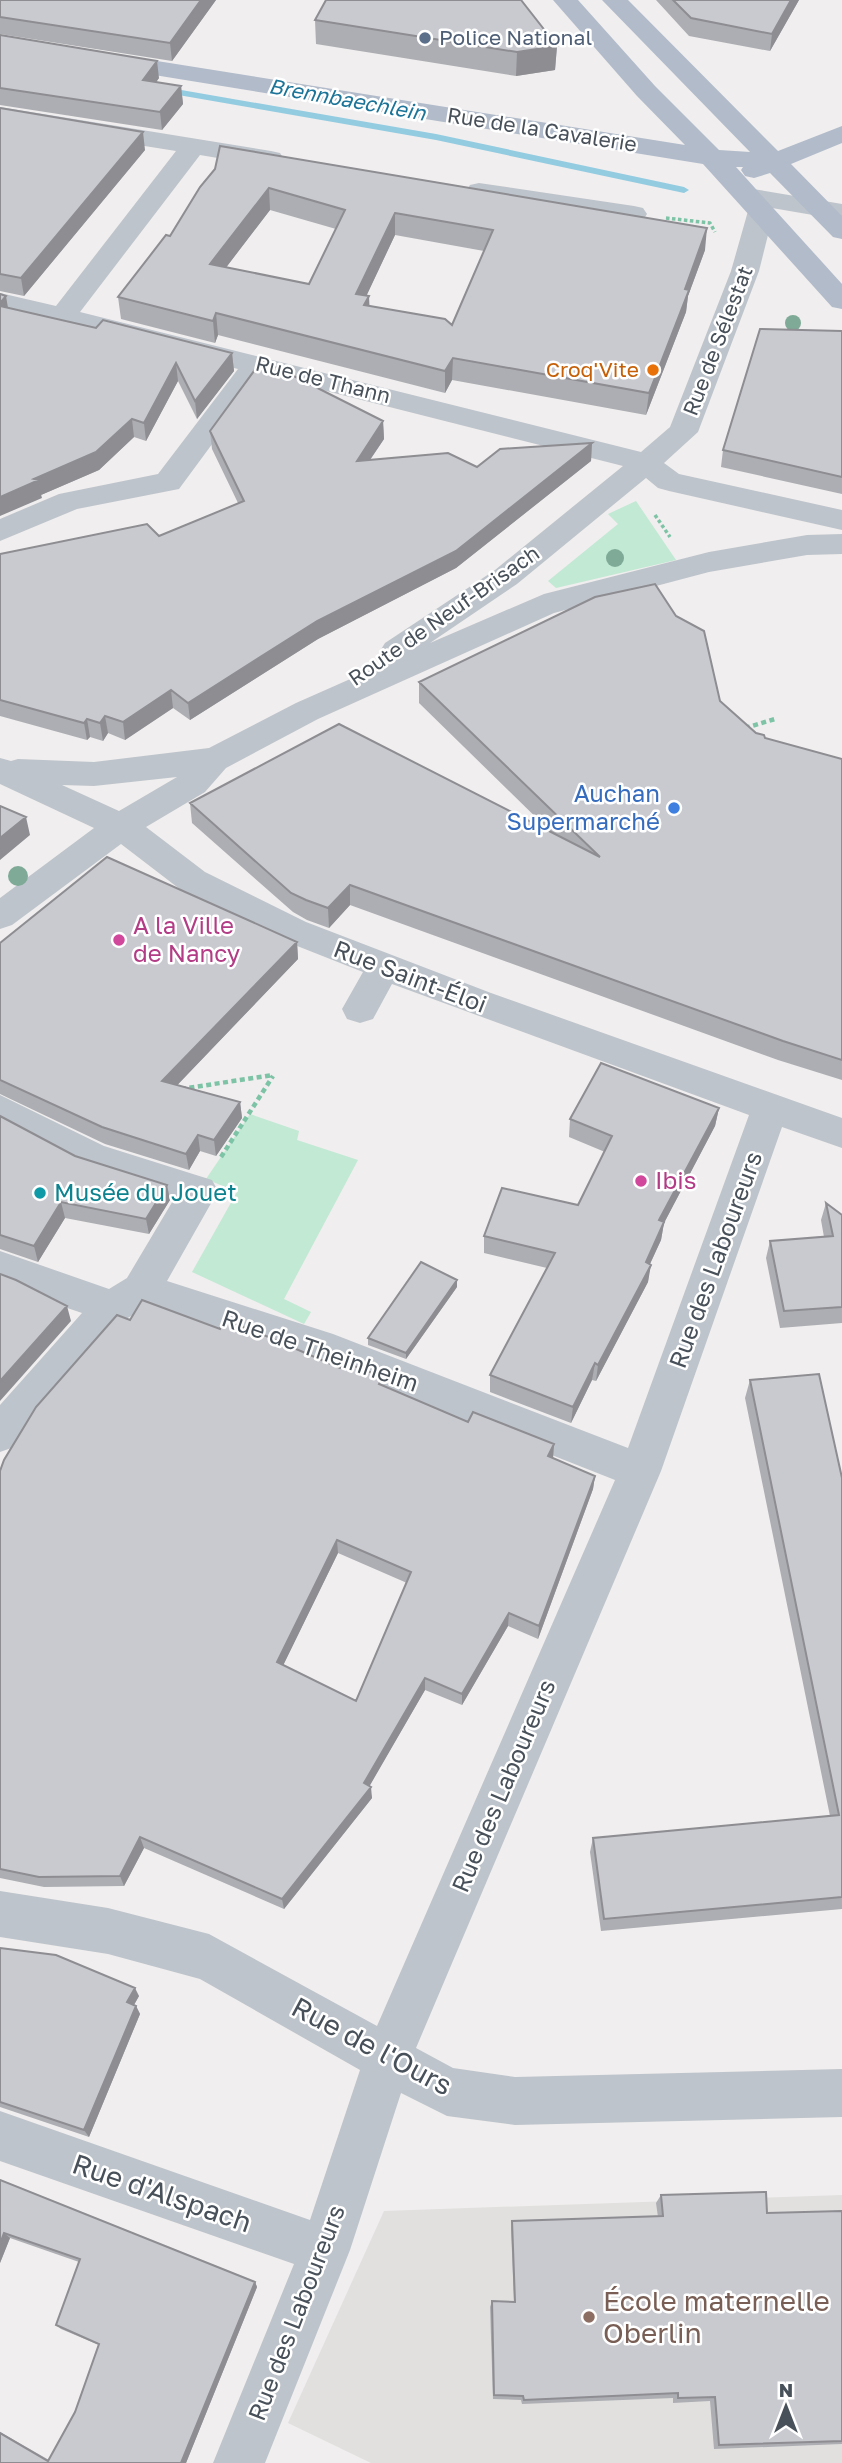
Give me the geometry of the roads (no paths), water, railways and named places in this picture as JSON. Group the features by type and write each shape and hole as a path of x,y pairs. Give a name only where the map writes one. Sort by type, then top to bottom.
{"main road":[{"path":"565,0 842,301"},
{"path":"614,0 775,162 831,210 842,230"},
{"name":"Rue de la Cavalerie","path":"0,43 710,157 775,162"},
{"path":"747,195 775,162 842,134"},
{"path":"786,240 842,240"}],"street":[{"path":"0,115 302,164"},
{"path":"63,316 193,147"},
{"path":"450,186 634,214"},
{"path":"747,195 831,210"},
{"name":"Rue de Sélestat","path":"645,463 683,432 755,242 747,195"},
{"name":"Rue de Sélestat","path":"755,242 786,240"},
{"name":"Rue de Thann","path":"0,301 645,463"},
{"path":"0,531 70,501 168,482 257,364"},
{"path":"645,463 670,481 842,520"},
{"name":"Route de Neuf-Brisach","path":"307,711 506,577 645,463"},
{"name":"Route de Neuf-Brisach","path":"121,826 193,783 216,759 307,711 544,605 690,566 807,545 842,544"},
{"name":"Route de Neuf-Brisach","path":"1,780 94,774 216,759"},
{"path":"0,916 121,826 141,798 172,766"},
{"path":"1,780 36,815 85,828 121,826"},
{"name":"Rue Saint-Éloi","path":"121,826 193,881 294,931 540,1039 842,1133"},
{"path":"360,1009 383,968"},
{"name":"Rue des Laboureurs","path":"239,2463 325,2250 388,2058 640,1471 770,1109"},
{"path":"0,1110 93,1158 199,1191 126,1298 0,1434"},
{"name":"Rue de Theinheim","path":"15,1273 319,1346 640,1471"},
{"name":"Rue de l'Ours","path":"0,1914 108,1931 209,1958 447,2092 515,2101 842,2093"},
{"name":"Rue d'Alspach","path":"0,2136 325,2250"}],"waterway":[{"name":"Brennbaechlein","path":"164,90 436,137 684,190"}],"place":[{"name":"Police National","path":"425,38"},
{"name":"Croq'Vite","path":"653,370"},
{"name":"Auchan Supermarché","path":"674,808"},
{"name":"A la Ville de Nancy","path":"119,940"},
{"name":"Ibis","path":"641,1181"},
{"name":"Musée du Jouet","path":"40,1193"},
{"name":"École maternelle Oberlin","path":"589,2317"}]}
